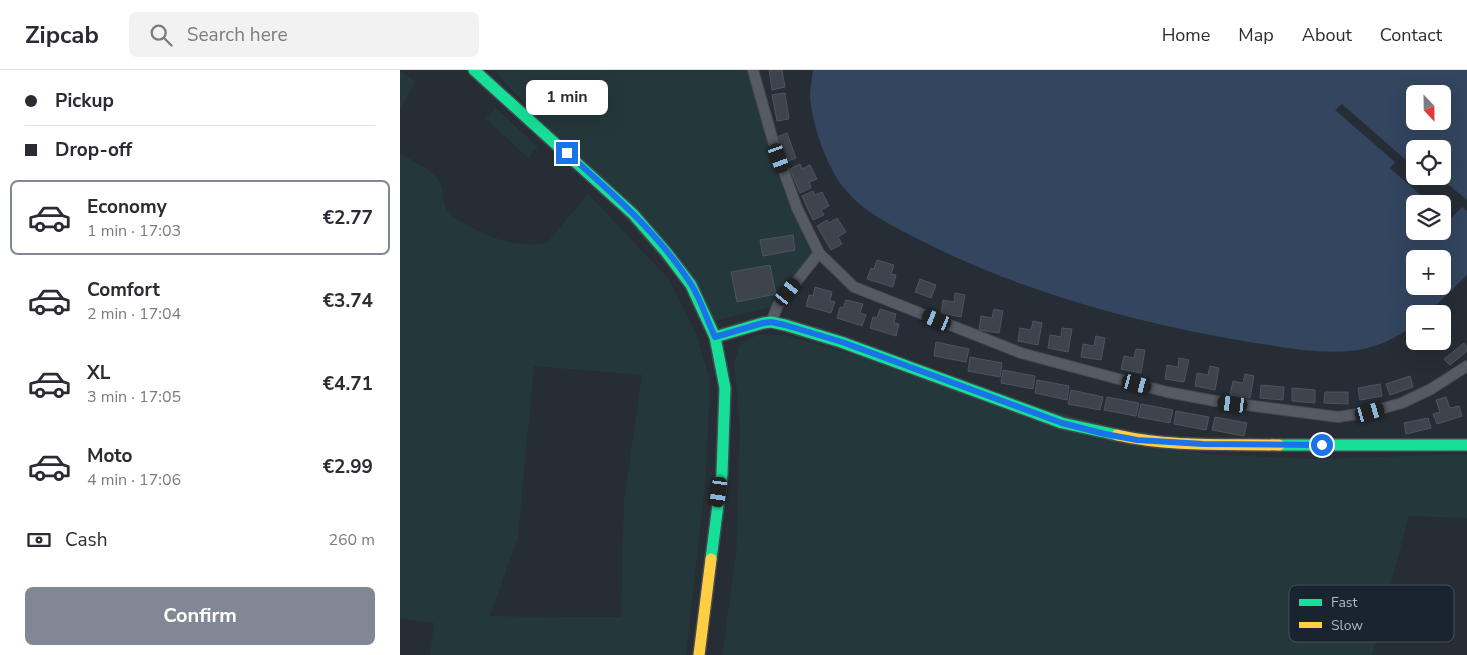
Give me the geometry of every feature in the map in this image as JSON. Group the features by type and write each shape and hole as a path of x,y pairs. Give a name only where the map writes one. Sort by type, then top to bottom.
{"street":[{"path":"474,70 588,171 633,214 666,252 691,285 715,337 725,388 725,425 722,474 699,655"},
{"path":"715,337 771,322 842,342 1062,423 1137,440 1203,444 1467,445"}],"lane":[{"path":"753,70 773,141 797,208 819,253 854,287 1021,353 1167,392 1215,401 1338,417 1370,412 1402,403 1432,389 1467,366"},
{"path":"771,322 778,305 819,253"}],"green space":[{"path":"400,70 415,82 400,109"},
{"path":"494,70 759,70 787,173 820,245 778,305 716,321"},
{"path":"496,108 538,147 528,158 486,119"},
{"path":"400,153 438,179 449,213 484,234 504,241 524,244 547,243 588,194 669,279 696,333 710,380 706,475 686,655 430,655 434,623 400,618","holes":["534,366 642,375 624,500 621,617 490,616 518,537"]},
{"path":"756,335 784,335 1205,454 1316,459 1467,454 1467,518 1409,516 1391,585 1289,585 1289,642 1375,642 1372,655 722,655 736,554 740,428 734,364 740,344"}],"water":[{"path":"813,70 1467,70 1467,275 1451,291 1451,250 1406,250 1406,295 1446,295 1436,305 1406,305 1406,330 1376,346 1359,350 1338,352 1287,348 1206,334 1121,315 1038,290 997,275 918,239 869,211 844,188 831,168 817,132 810,93"}],"pier":[{"path":"1342,104 1406,160 1406,182 1390,168 1395,162 1335,110"},
{"path":"1409,185 1449,185 1467,200 1467,211 1462,207 1451,219 1451,195 1421,195"}],"building":[{"path":"769,70 782,70 785,87 772,90"},
{"path":"785,93 789,119 777,121 772,95"},
{"path":"787,133 796,158 786,162 777,137"},
{"path":"800,164 802,169 810,165 817,179 809,182 811,188 800,193 790,169"},
{"path":"813,191 815,195 822,192 829,206 821,210 824,215 813,220 802,196"},
{"path":"837,218 846,232 838,237 842,244 831,250 817,226 827,220 829,223"},
{"path":"793,235 795,250 763,256 760,240"},
{"path":"877,260 894,265 891,274 896,275 893,287 867,279 871,268 874,269"},
{"path":"770,265 776,294 737,302 731,272"},
{"path":"920,279 936,285 931,298 915,292"},
{"path":"815,287 832,292 830,301 835,302 831,313 806,306 809,295 813,296"},
{"path":"955,293 965,295 961,317 941,313 943,300 954,302"},
{"path":"846,300 863,304 860,313 866,315 862,326 837,318 840,307 843,308"},
{"path":"880,309 896,314 894,323 899,324 896,336 870,328 873,317 877,318"},
{"path":"994,309 1003,311 999,333 979,330 981,316 992,318"},
{"path":"1033,321 1042,323 1038,345 1018,341 1020,328 1031,330"},
{"path":"1062,328 1072,329 1068,352 1048,348 1050,335 1061,337"},
{"path":"1096,336 1105,338 1101,360 1081,357 1083,344 1094,346"},
{"path":"936,342 969,349 966,362 934,356"},
{"path":"1464,343 1467,351 1450,365 1444,359"},
{"path":"1136,349 1145,350 1141,373 1121,369 1124,356 1134,358"},
{"path":"970,357 1002,363 1000,377 968,371"},
{"path":"1179,358 1189,360 1184,382 1165,379 1167,365 1178,367"},
{"path":"1210,366 1219,368 1215,390 1195,386 1197,373 1208,375"},
{"path":"1003,370 1035,376 1033,389 1001,383"},
{"path":"1245,374 1254,376 1250,398 1230,395 1233,381 1243,383"},
{"path":"1410,376 1413,387 1390,395 1386,384"},
{"path":"1037,380 1069,386 1067,400 1035,393"},
{"path":"1380,384 1382,396 1360,400 1358,388"},
{"path":"1261,385 1284,387 1283,400 1260,398"},
{"path":"1292,388 1315,390 1315,403 1292,401"},
{"path":"1071,390 1103,397 1100,410 1068,404"},
{"path":"1325,392 1348,392 1348,404 1324,403"},
{"path":"1107,397 1139,403 1136,416 1104,410"},
{"path":"1446,397 1450,408 1459,406 1462,416 1437,424 1433,414 1440,412 1436,400"},
{"path":"1141,404 1173,410 1170,423 1138,417"},
{"path":"1176,411 1209,417 1206,430 1174,424"},
{"path":"1215,417 1247,423 1244,436 1212,430"},
{"path":"1428,418 1431,428 1406,434 1404,423"}],"traffic: fast":[{"path":"474,70 633,214 666,252 691,285 715,337 725,388 722,474 711,559"},
{"path":"715,337 763,323 771,322 785,325 841,342 1062,423 1117,435"},
{"path":"1279,445 1467,445"}],"traffic: slow":[{"path":"1117,435 1177,443 1279,445"},
{"path":"699,655 711,559"}],"route":[{"path":"567,153 633,214 666,252 691,285 715,337 763,323 771,322 785,325 842,342 1062,423 1137,440 1203,444 1322,445"}]}
